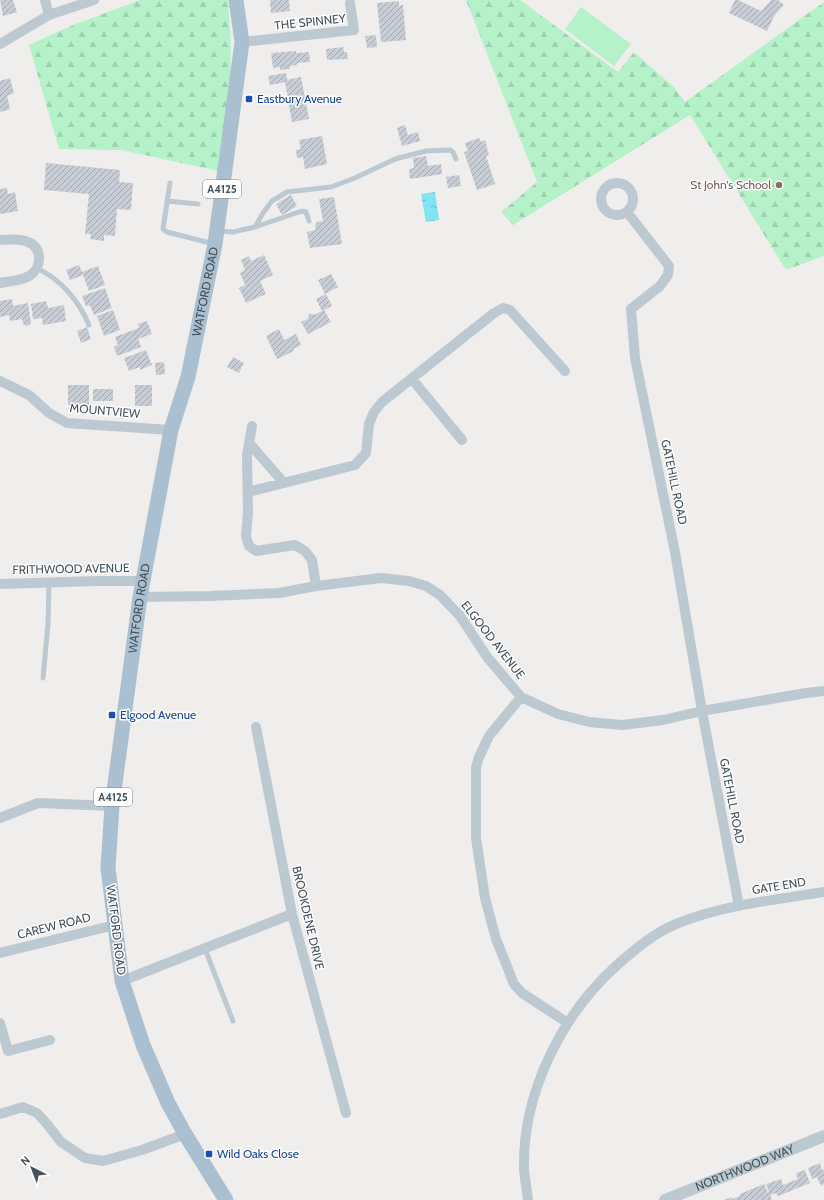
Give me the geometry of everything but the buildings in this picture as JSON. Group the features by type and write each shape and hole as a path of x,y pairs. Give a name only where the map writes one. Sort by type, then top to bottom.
{"main road":[{"name":"WATFORD ROAD","path":"226,1200 184,1134 168,1103 143,1045 122,981 108,868 112,806 140,597 170,430 188,377 216,238 242,42 236,0"}],"street":[{"path":"44,0 49,15"},
{"path":"0,44 49,15 94,0"},
{"name":"THE SPINNEY","path":"242,42 354,30 350,3"},
{"name":"GATEHILL ROAD","path":"627,212 669,266 668,276 660,286 631,309 635,358 675,552 702,712 739,906"},
{"path":"0,240 24,240 32,244 36,249 39,258 33,273 24,278 0,283"},
{"path":"248,492 355,465 366,453 369,424 374,412 382,402 494,313 503,308 510,310 564,372"},
{"path":"412,379 462,440"},
{"name":"MOUNTVIEW","path":"0,381 29,395 49,413 66,422 170,430"},
{"path":"252,426 247,455 248,492 246,536 249,546 256,551 296,545 305,550 312,560 316,586"},
{"path":"249,443 284,483"},
{"name":"ELGOOD AVENUE","path":"140,597 279,593 316,586 381,578 409,581 426,586 440,595 460,616 487,657 521,697 558,714 589,722 622,725 662,720 806,693 824,691"},
{"name":"FRITHWOOD AVENUE","path":"0,584 143,581"},
{"path":"521,697 489,736 479,757 476,768 476,838 485,898 494,932 514,984 522,993 568,1023"},
{"name":"BROOKDENE DRIVE","path":"256,727 292,914 346,1113"},
{"path":"0,818 38,803 112,806"},
{"name":"GATE END","path":"739,906 824,892"},
{"path":"528,1200 524,1170 525,1148 532,1105 546,1064 578,1007 601,980 622,960 639,947 675,925 706,914 739,906"},
{"path":"122,981 292,914"},
{"name":"CAREW ROAD","path":"0,953 115,925"},
{"path":"0,1024 8,1051 50,1040"},
{"path":"0,1114 23,1107 37,1113 61,1142 84,1158 103,1161 142,1150 184,1134"},
{"name":"NORTHWOOD WAY","path":"665,1200 824,1136"}],"lane":[{"path":"255,227 272,201 287,192 331,187 355,178 395,159 426,152 450,150 453,152 456,159"},
{"path":"170,182 163,229 167,232 216,238 302,211 306,212 309,221"},
{"path":"167,201 198,204"},
{"path":"36,268 47,273 56,280 72,297 89,325"},
{"path":"43,678 48,624 49,582"},
{"path":"205,948 233,1021"}],"green space":[{"path":"140,0 228,0 231,42 230,123 218,171 122,150 59,149 29,45 73,25"},
{"path":"466,0 520,0 618,72 634,52 675,88 685,102 824,2 824,256 786,270 690,115 513,225 501,212 537,182"},
{"path":"581,7 631,44 614,66 565,29"}],"water":[{"path":"435,192 439,220 426,222 421,194"}],"place":[{"name":"Eastbury Avenue","path":"249,99"},
{"name":"St John's School","path":"779,185"},
{"name":"Elgood Avenue","path":"112,715"},
{"name":"Wild Oaks Close","path":"209,1154"}]}
